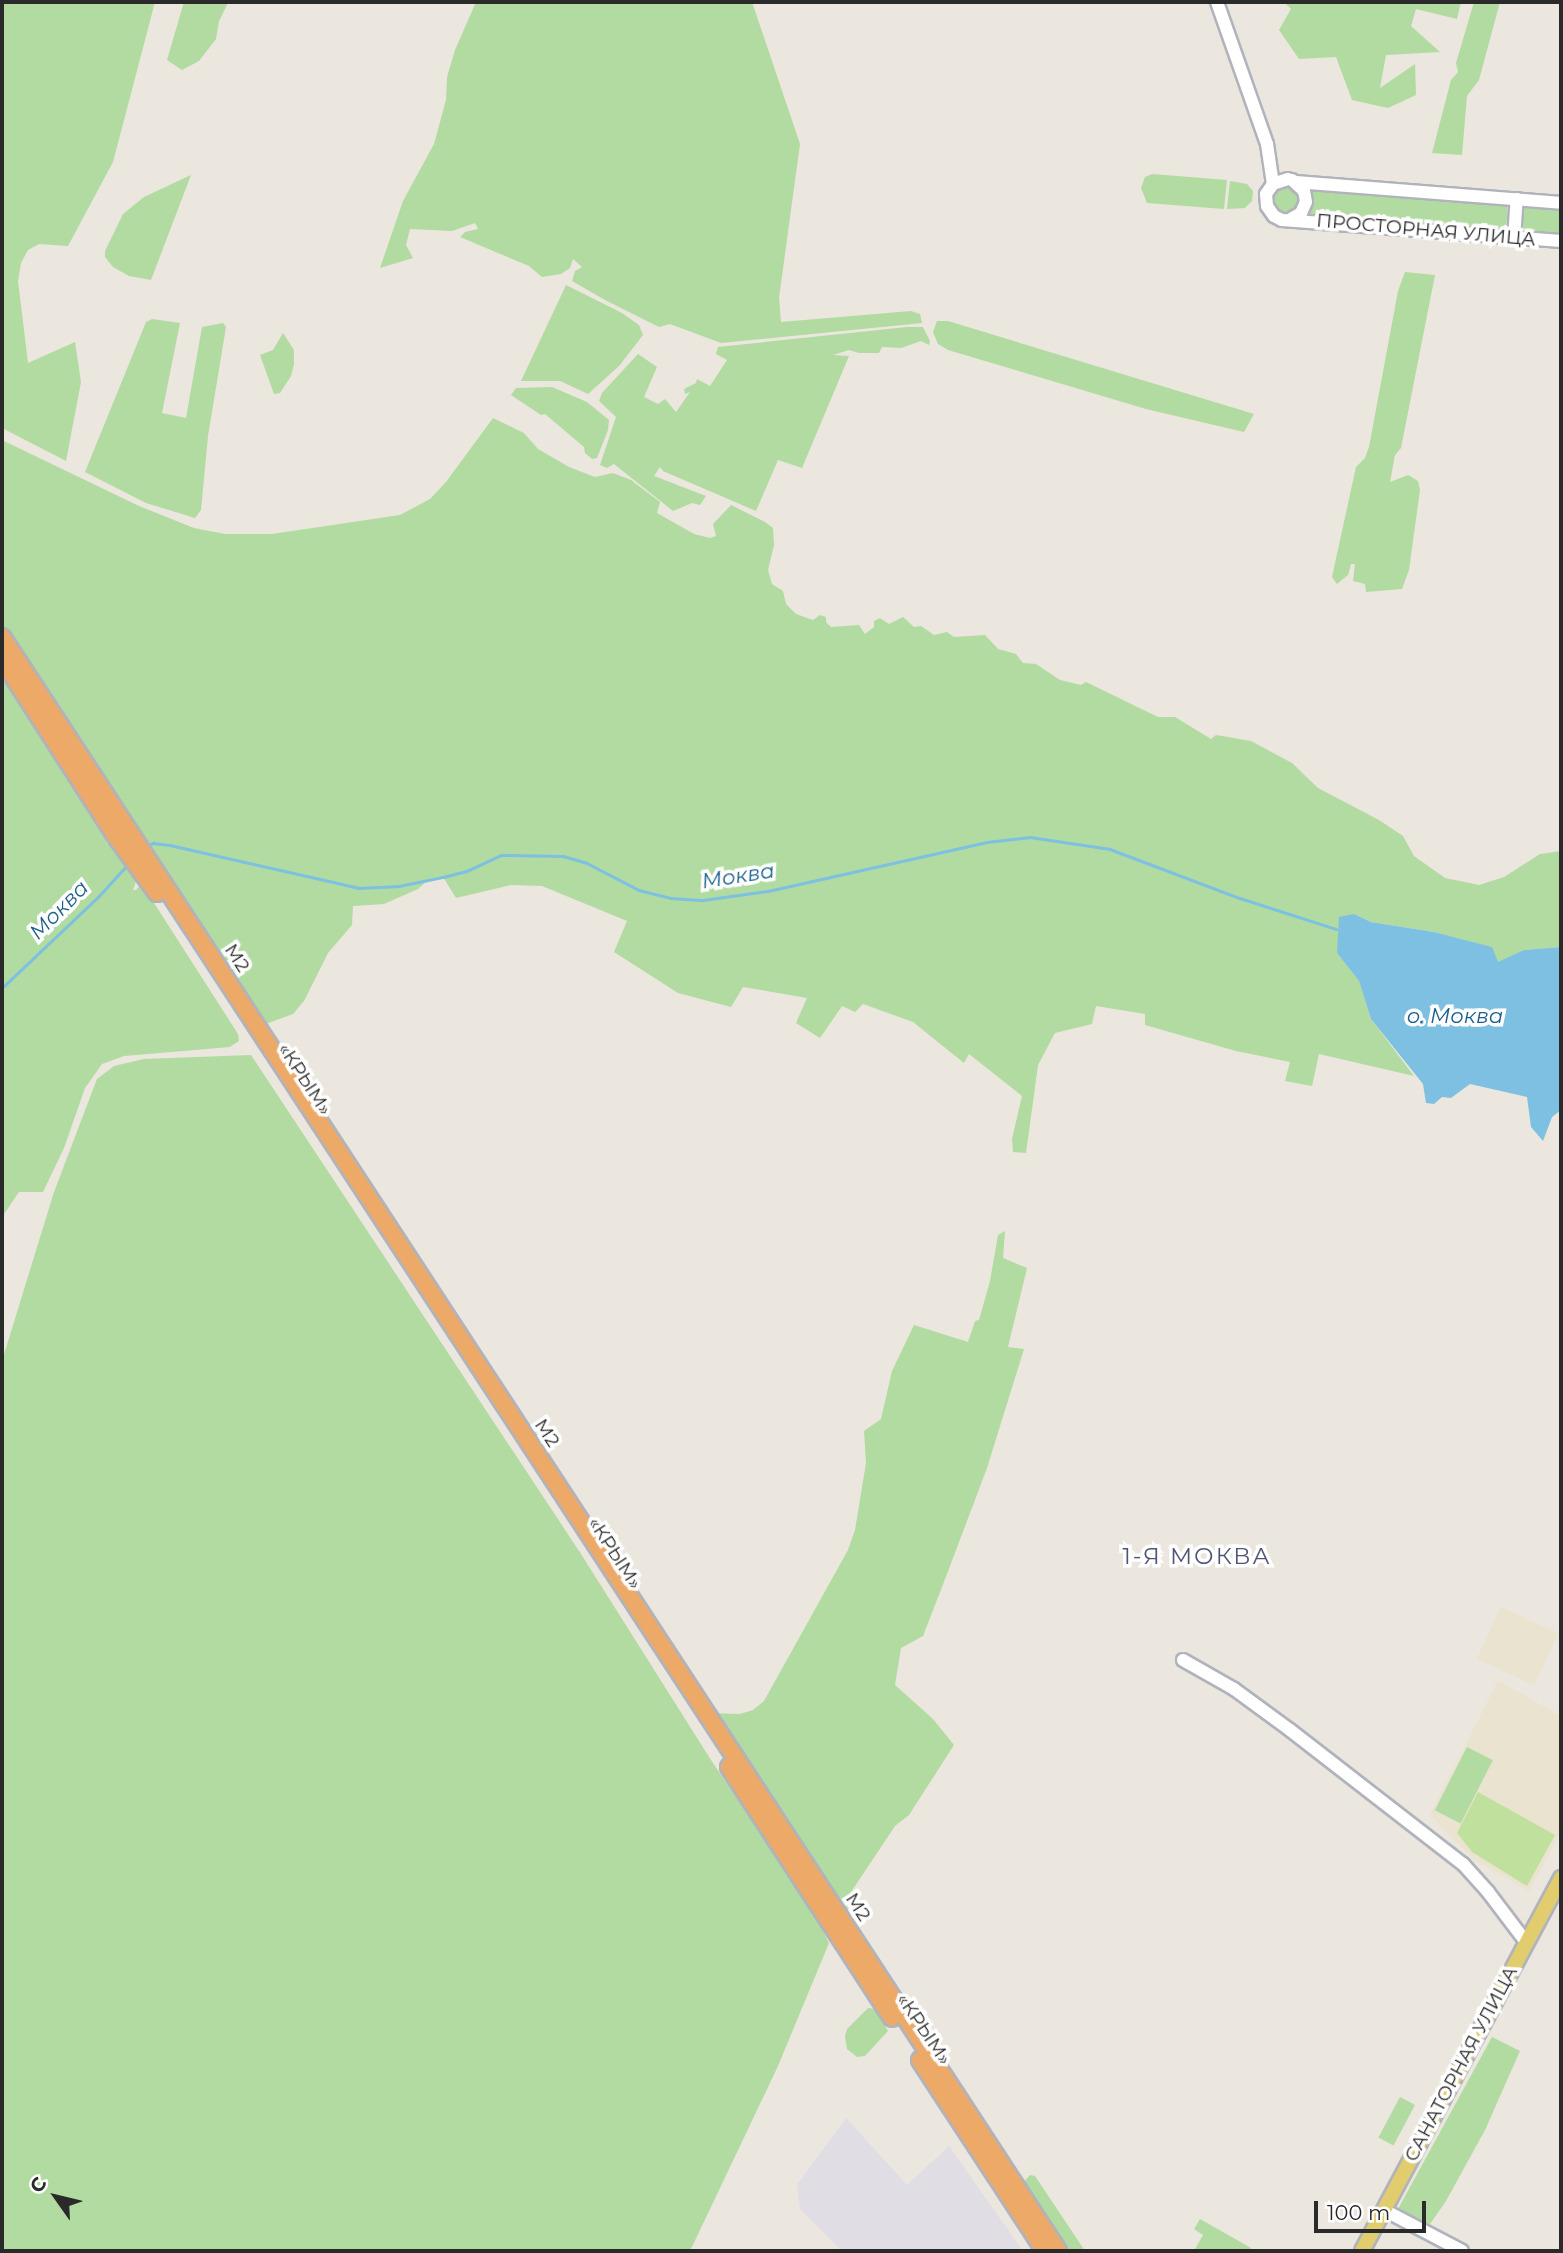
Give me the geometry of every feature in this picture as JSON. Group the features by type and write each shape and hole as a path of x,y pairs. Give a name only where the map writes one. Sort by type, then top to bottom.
{"highway":[{"name":"М2","path":"2,637 1058,2251"},
{"name":"«КРЫМ»","path":"2,659 1045,2251"}],"main road":[{"path":"1217,2 1267,144 1273,184 1266,194 1267,206 1274,216 1292,219 1301,213 1306,202 1304,191 1275,172 1270,161"},
{"path":"1273,184 1292,181"},
{"name":"ПРОСТОРНАЯ УЛИЦА","path":"1292,181 1561,203"},
{"path":"1514,238 1517,199"},
{"name":"ПРОСТОРНАЯ УЛИЦА","path":"1292,219 1561,241"},
{"path":"1182,1660 1234,1689 1463,1864 1526,1942"},
{"name":"САНАТОРНАЯ УЛИЦА","path":"1362,2251 1561,1878"},
{"path":"1384,2210 1462,2251"}],"shaded area":[{"path":"1501,1607 1558,1634 1534,1685 1477,1659"},
{"path":"1498,1681 1561,1716 1561,1831 1529,1891 1473,1859 1430,1815"},
{"path":"846,2118 907,2185 949,2146 1023,2251 842,2251 800,2209 797,2185"}],"green space":[{"path":"2,2 155,2 113,162 68,246 39,244 28,250 21,263 18,281 28,363 75,342 81,382 66,461 2,428"},
{"path":"184,2 227,2 227,5 219,21 216,39 199,61 182,70 167,60"},
{"path":"476,2 752,2 800,144 779,298 781,322 911,311 920,314 922,323 721,343 670,324 659,327 605,300 572,281 575,271 582,267 573,259 570,268 561,274 542,277 529,266 460,237 465,232 478,229 475,223 452,231 410,229 406,245 413,258 380,268 403,201 434,144 446,100 447,77 455,50"},
{"path":"1284,2 1461,2 1457,19 1416,9 1411,26 1440,52 1386,55 1380,88 1415,64 1416,95 1388,108 1352,100 1336,57 1299,59 1279,30 1291,9"},
{"path":"1474,2 1500,2 1479,80 1467,96 1462,155 1432,153 1451,80 1458,72 1456,63"},
{"path":"1152,174 1227,180 1224,209 1147,203 1141,188 1145,177"},
{"path":"191,175 151,280 129,276 113,267 105,257 105,251 123,214 144,197"},
{"path":"1230,181 1247,184 1253,191 1252,201 1245,208 1227,209"},
{"path":"1286,186 1296,190 1300,200 1296,210 1286,214 1276,210 1272,200 1276,190"},
{"path":"1308,187 1508,203 1506,232 1306,216 1312,203"},
{"path":"1522,206 1561,207 1561,234 1522,233"},
{"path":"1405,272 1435,275 1401,448 1395,455 1390,482 1408,475 1418,481 1420,490 1409,570 1402,589 1366,592 1365,584 1353,581 1355,564 1351,564 1348,575 1337,584 1332,577 1356,467 1365,458 1369,447 1398,291"},
{"path":"566,285 622,313 639,325 643,335 619,366 588,394 560,381 521,381"},
{"path":"152,319 180,323 162,413 186,418 202,327 223,323 226,327 208,436 201,510 195,518 146,503 85,472 146,322"},
{"path":"937,321 948,321 1254,414 1244,432 1146,409 948,350 938,344 933,332"},
{"path":"923,327 930,341 929,345 921,341 901,348 882,347 879,353 849,350 833,355 849,356 802,468 778,460 756,511 663,471 660,467 654,476 706,496 700,505 692,503 673,511 614,464 607,468 600,465 616,417 599,401 602,393 638,354 657,367 644,397 658,404 665,399 676,412 690,392 685,394 684,389 696,383 697,379 710,386 727,360 716,354 718,347"},
{"path":"283,333 294,350 294,364 291,376 280,393 274,394 260,355 273,350"},
{"path":"552,387 587,402 609,420 597,458 592,459 585,453 584,447 545,414 541,415 511,395 516,388"},
{"path":"493,418 524,433 538,449 569,467 595,477 613,473 631,480 660,502 657,513 694,534 710,538 716,536 713,524 731,505 765,522 773,528 774,545 768,570 772,584 783,591 786,604 796,614 813,620 820,615 826,617 826,622 831,627 859,625 865,634 874,627 874,621 880,618 889,624 903,617 914,627 921,626 934,635 947,632 954,637 985,635 998,649 1016,654 1023,663 1036,664 1060,680 1081,685 1086,682 1158,717 1175,717 1211,739 1216,735 1251,741 1292,763 1318,788 1379,820 1403,836 1414,856 1445,878 1479,885 1504,877 1540,854 1561,851 1561,947 1524,950 1498,963 1491,947 1434,932 1371,922 1354,914 1337,953 1359,981 1371,1019 1414,1076 1319,1054 1312,1086 1285,1081 1290,1062 1236,1051 1145,1025 1145,1014 1096,1006 1092,1024 1055,1033 1038,1065 1026,1153 1013,1152 1012,1139 1022,1096 969,1054 964,1063 913,1022 863,1004 855,1012 842,1006 820,1038 796,1023 807,998 743,987 731,1007 678,993 614,952 627,921 542,886 511,885 456,898 443,877 428,880 418,889 384,904 353,906 352,925 328,953 304,1001 293,1014 263,1025 2,638 2,440 139,506 194,528 225,534 272,534 400,515 430,499 446,482"},
{"path":"2,669 111,839 106,843 115,847 137,879 133,890 141,884 147,892 238,1034 239,1041 230,1047 124,1056 102,1064 85,1088 64,1148 43,1192 19,1192 2,1217"},
{"path":"251,1055 581,1554 711,1760 815,1915 829,1943 778,2066 690,2251 2,2251 2,1361 54,1192 97,1079 114,1066 144,1059"},
{"path":"1005,1231 1003,1258 1027,1268 1008,1347 1024,1349 987,1468 947,1574 923,1636 901,1648 895,1685 933,1719 954,1745 909,1815 895,1826 845,1901 865,1954 709,1713 740,1714 753,1710 764,1701 848,1550 855,1530 866,1463 864,1431 881,1419 892,1371 914,1325 968,1342 975,1321 979,1320 990,1281 998,1235"},
{"path":"1467,1747 1493,1760 1461,1823 1435,1810"},
{"path":"1478,1792 1555,1835 1527,1886 1472,1852 1457,1833"},
{"path":"868,2008 876,2009 888,2031 865,2056 857,2057 847,2049 845,2036 847,2029"},
{"path":"1492,2037 1520,2051 1485,2130 1446,2201 1430,2224 1398,2209"},
{"path":"1400,2097 1415,2105 1393,2146 1378,2138"},
{"path":"1030,2175 1035,2176 1085,2251 1062,2251 1023,2183"},
{"path":"1200,2219 1251,2248 1249,2251 1194,2251 1203,2235 1194,2229"}],"water":[{"name":"о. Моква","path":"1354,914 1371,922 1434,932 1492,947 1498,962 1524,950 1561,947 1561,1110 1552,1117 1543,1141 1531,1127 1527,1097 1470,1084 1451,1098 1442,1097 1434,1104 1426,1103 1423,1084 1371,1019 1359,981 1337,953 1339,917"}],"waterway":[{"name":"Моква","path":"147,846 153,843 170,845 359,888 399,886 443,877 467,871 502,855 563,856 587,863 639,890 671,898 703,900 768,891 987,842 1030,837 1110,849 1240,898 1336,929"},
{"name":"Моква","path":"2,988 98,897 129,863"}],"district":[{"name":"1-Я МОКВА","path":"1197,1556"}]}
